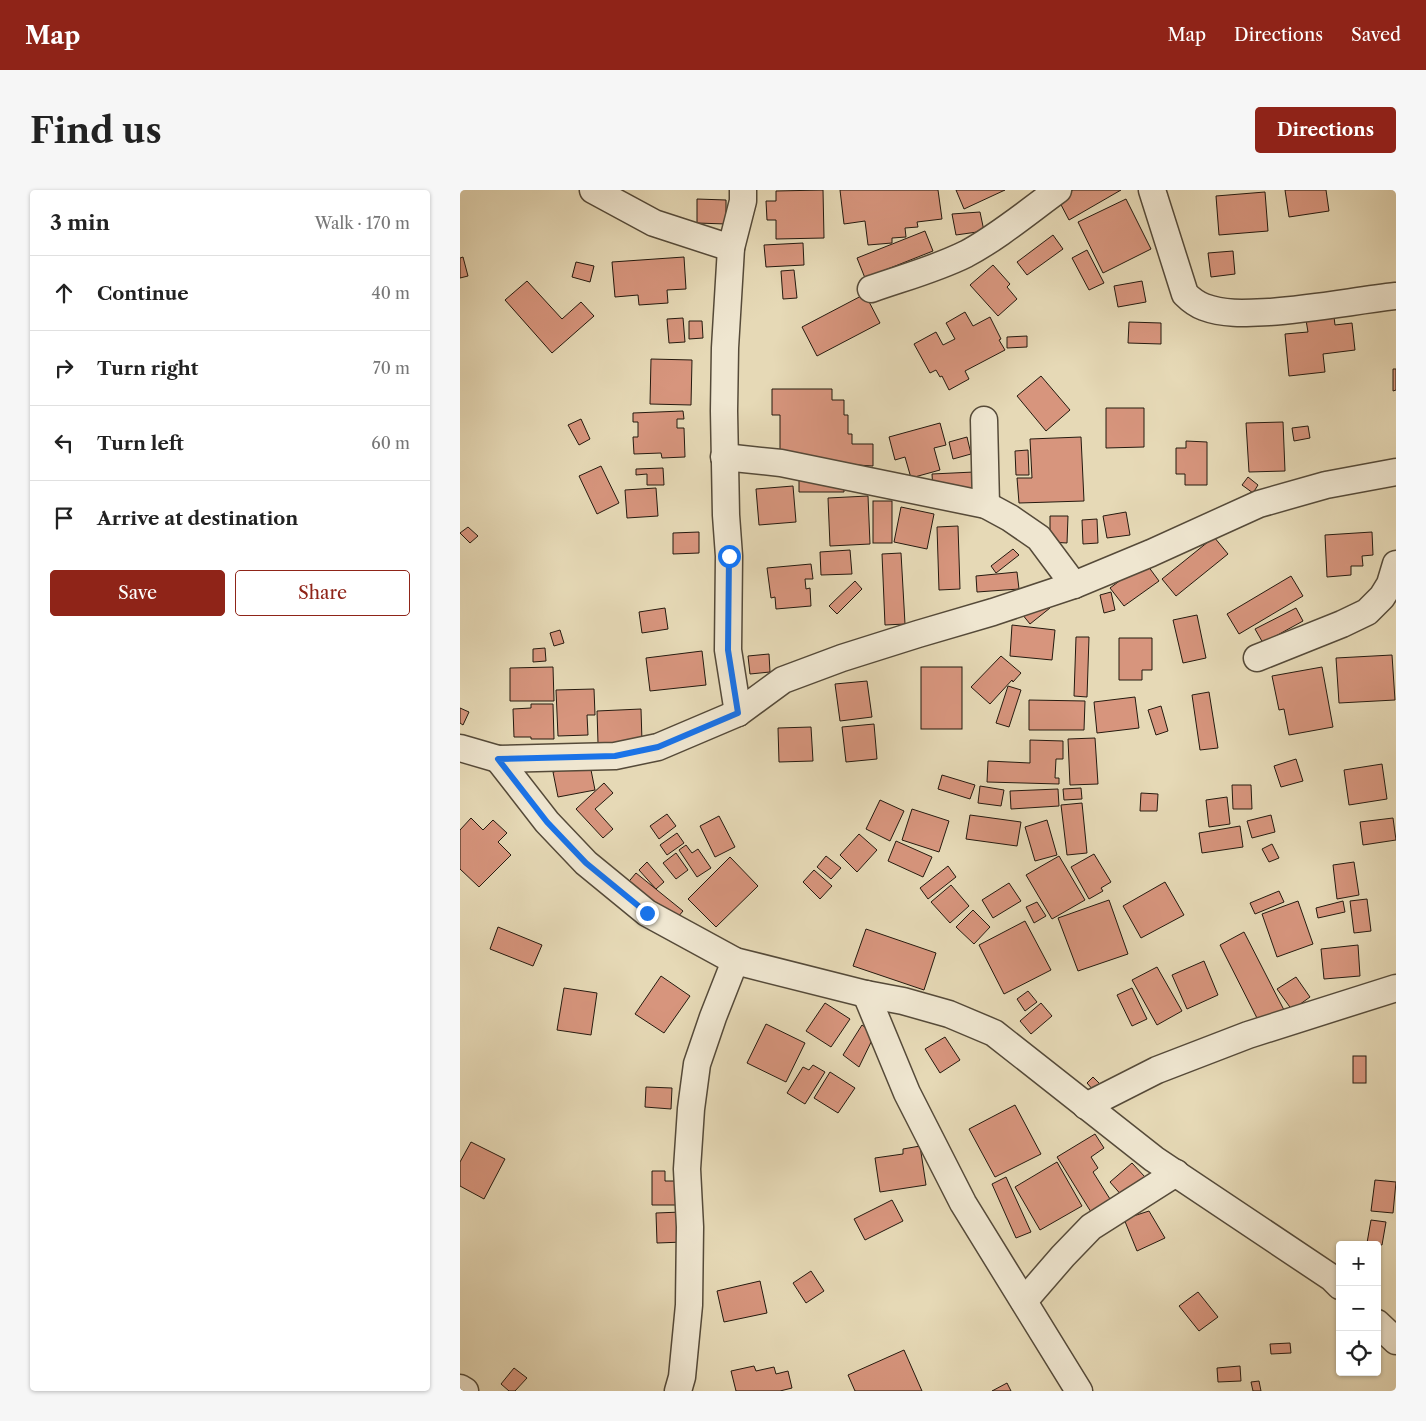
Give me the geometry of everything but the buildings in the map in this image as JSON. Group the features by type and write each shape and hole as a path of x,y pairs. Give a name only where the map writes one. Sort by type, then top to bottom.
{"street":[{"path":"593,190 654,223 731,248"},
{"path":"738,713 728,650 729,556 724,457 725,348 731,248 743,201 743,190"},
{"path":"871,289 964,255 990,239 1058,190"},
{"path":"1152,190 1185,294 1204,307 1219,311 1252,313 1297,310 1396,296"},
{"path":"984,420 986,505"},
{"path":"724,457 781,463 986,505 1010,518 1038,538 1074,585"},
{"path":"460,748 498,759 615,756 658,747 738,713 782,680 842,658 1074,585 1151,553 1259,504 1326,485 1396,472 1396,480"},
{"path":"1257,658 1342,624 1366,612 1382,596 1390,584 1396,564"},
{"path":"498,759 547,822 586,863 647,913 734,961 866,994 903,1001 949,1014 994,1033 1154,1160 1336,1282"},
{"path":"678,1391 682,1377 689,1305 690,1227 687,1169 690,1109 697,1064 712,1017 734,961"},
{"path":"1086,1106 1156,1070 1248,1035 1396,988"},
{"path":"866,994 908,1093 959,1195 1079,1391"},
{"path":"1024,1301 1062,1256 1091,1227 1176,1173"},
{"path":"1381,1327 1396,1341"},
{"path":"460,1388 466,1391"}],"route":[{"path":"647,913 586,863 547,822 498,759 615,756 658,747 738,713 728,650 729,556"}]}
